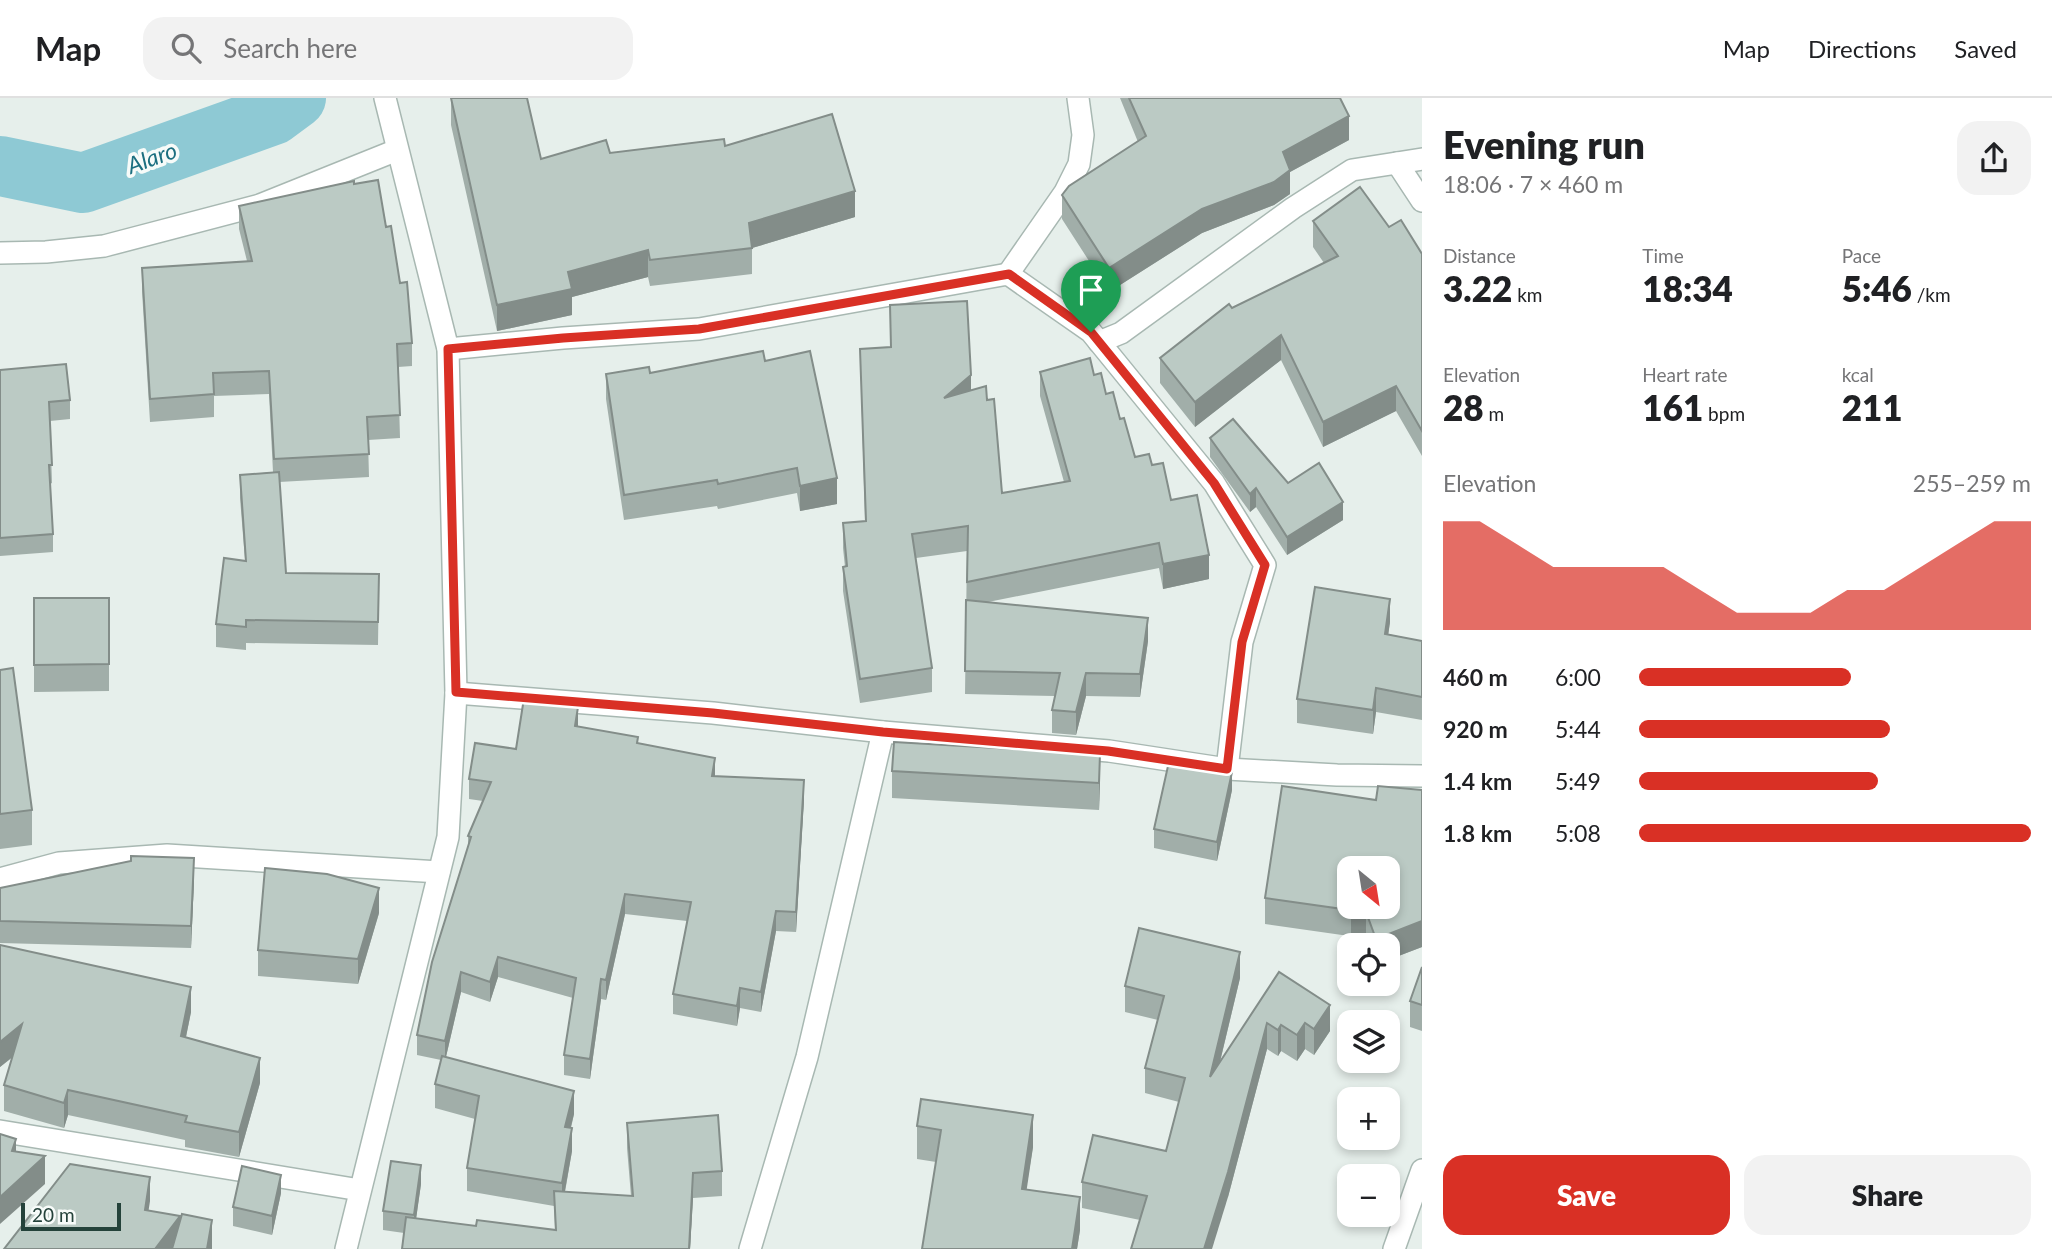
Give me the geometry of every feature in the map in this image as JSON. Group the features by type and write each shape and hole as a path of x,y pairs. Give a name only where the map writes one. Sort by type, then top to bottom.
{"street":[{"path":"346,1249 448,837 456,692 448,349 385,98"},
{"path":"1009,274 1065,192 1079,164 1083,135 1078,98"},
{"path":"0,253 104,246 260,205 397,150"},
{"path":"1099,342 1121,333 1293,208 1352,170 1422,159"},
{"path":"1397,163 1422,201"},
{"path":"448,349 699,329 1009,274 1091,332 1214,483 1265,565 1242,642 1227,769"},
{"path":"456,692 713,713 883,732 1108,751 1227,769 1422,776"},
{"path":"750,1249 807,1057 883,732"},
{"path":"0,879 59,863 167,855 439,872"},
{"path":"0,1131 360,1190"},
{"path":"1394,1249 1422,1170"}],"building":[{"path":"451,98 527,98 541,159 606,140 610,153 724,139 725,146 832,114 855,191 749,223 752,248 650,260 648,250 568,272 572,289 497,305"},
{"path":"1129,98 1340,98 1349,116 1283,152 1290,170 1274,182 1202,209 1109,268 1062,195 1069,186 1146,136"},
{"path":"378,180 386,227 391,226 400,283 407,282 412,343 397,344 400,415 367,417 369,454 274,459 269,371 213,373 214,394 150,399 142,268 252,261 239,206 354,181 354,184"},
{"path":"1360,187 1389,227 1401,220 1422,254 1422,431 1396,386 1323,422 1281,335 1195,402 1160,358 1229,304 1232,308 1338,256 1313,221"},
{"path":"967,301 971,375 944,398 986,386 987,400 994,399 1002,493 1070,481 1040,372 1090,358 1094,375 1101,373 1106,394 1113,392 1135,457 1149,454 1152,465 1163,463 1171,500 1197,495 1209,555 1163,564 1159,543 967,582 968,526 912,534 932,668 860,679 843,567 847,566 843,523 866,521 860,349 891,347 890,305"},
{"path":"763,351 765,361 810,351 837,478 800,486 797,468 718,484 717,480 624,495 606,374 649,367 650,373"},
{"path":"66,364 70,400 49,402 53,534 0,538 0,370"},
{"path":"1233,419 1288,483 1319,463 1343,502 1287,537 1256,488 1250,494 1210,438"},
{"path":"279,472 286,573 379,574 378,622 246,620 246,627 216,624 224,558 246,561 240,475"},
{"path":"1315,587 1390,599 1385,634 1422,641 1422,697 1376,688 1373,710 1297,699"},
{"path":"34,598 109,598 109,664 34,665"},
{"path":"966,600 1148,618 1140,674 1086,673 1076,712 1052,710 1060,673 965,671"},
{"path":"13,668 32,810 0,814 0,670"},
{"path":"524,698 578,707 575,726 638,737 637,743 715,758 712,776 804,780 796,912 776,911 761,992 740,988 737,1006 673,994 691,902 625,894 606,980 601,979 590,1059 564,1055 576,978 498,957 490,982 461,972 445,1041 417,1035 432,962 471,837 468,836 491,782 469,779 475,743 516,749"},
{"path":"894,742 1100,754 1099,783 892,771"},
{"path":"1168,766 1232,772 1217,842 1154,829"},
{"path":"1282,786 1376,800 1378,786 1422,790 1422,921 1391,933 1374,933 1369,919 1400,919 1400,856 1337,856 1337,908 1265,898"},
{"path":"131,856 194,858 191,926 0,921 0,888 131,861"},
{"path":"265,868 327,874 379,888 358,959 258,950"},
{"path":"1139,928 1240,952 1210,1077 1279,972 1330,1005 1314,1029 1305,1023 1297,1035 1281,1025 1278,1030 1267,1023 1228,1172 1204,1249 1131,1249 1147,1196 1082,1182 1093,1135 1166,1151 1185,1078 1145,1068 1164,996 1125,986"},
{"path":"0,945 191,987 181,1036 260,1058 239,1132 185,1122 187,1116 68,1090 64,1103 4,1085 22,1024 0,1042"},
{"path":"1422,967 1422,1005 1410,1001"},
{"path":"442,1056 574,1091 565,1127 572,1128 562,1183 467,1168 479,1096 435,1084"},
{"path":"921,1099 1033,1115 1022,1189 1080,1197 1072,1249 922,1249 941,1130 917,1126"},
{"path":"718,1115 722,1171 693,1173 689,1249 402,1249 406,1217 476,1226 477,1220 556,1230 554,1191 633,1196 627,1123"},
{"path":"0,1134 16,1139 12,1151 45,1156 0,1197"},
{"path":"391,1161 421,1165 414,1215 383,1211"},
{"path":"70,1164 150,1177 145,1210 180,1216 155,1249 4,1249"},
{"path":"242,1166 281,1175 272,1216 233,1207"},
{"path":"182,1214 212,1220 207,1249 172,1249"}],"waterway":[{"name":"Alaro","path":"0,166 83,183 273,115 296,98"}],"route":[{"path":"1009,274 1091,332 1214,483 1265,565 1242,642 1227,769 1108,751 883,732 713,713 456,692 448,349 699,329 1009,274"}]}
